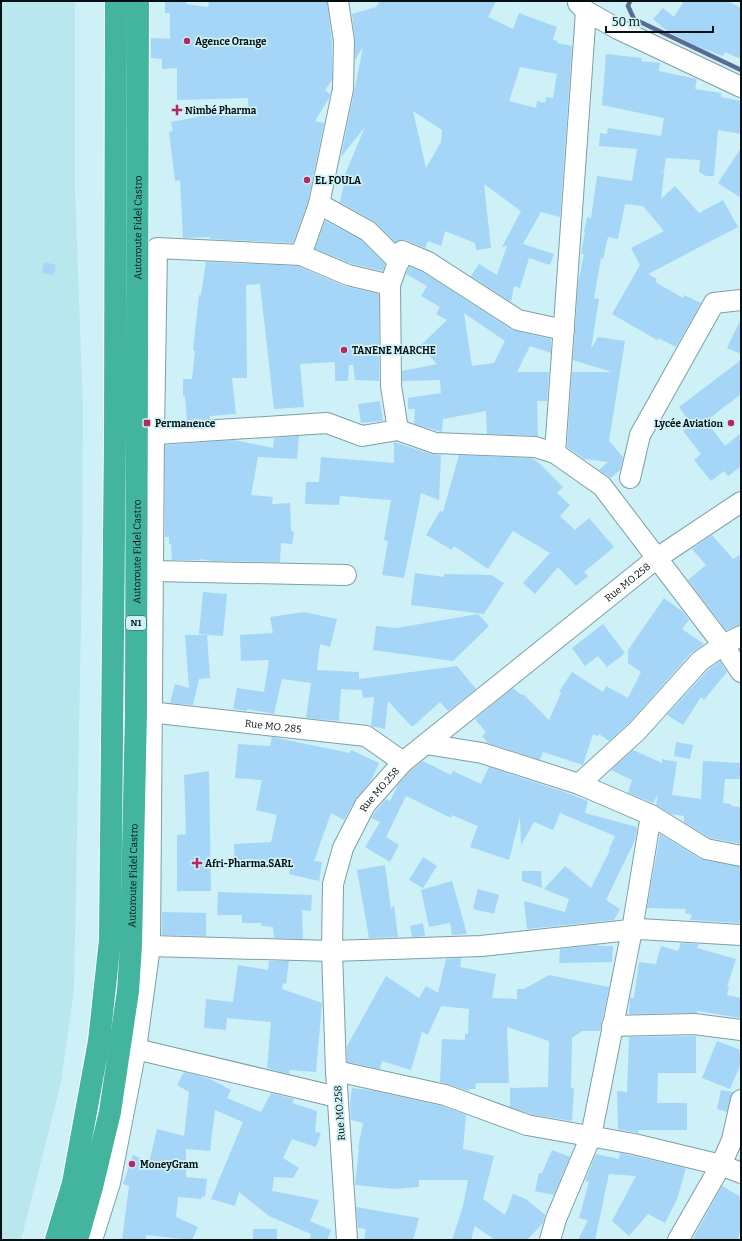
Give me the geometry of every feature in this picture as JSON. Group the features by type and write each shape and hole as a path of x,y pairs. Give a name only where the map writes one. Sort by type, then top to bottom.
{"highway":[{"name":"Autoroute Fidel Castro","path":"56,1240 73,1183 98,1048 107,983 110,940 115,436 116,1"},
{"name":"Autoroute Fidel Castro","path":"76,1240 92,1187 110,1112 128,1049 128,991 144,712 146,434 136,216 138,1"}],"street":[{"path":"301,255 319,204 343,89 344,40 338,1"},
{"path":"556,453 582,6 618,29 741,87"},
{"path":"319,204 368,231 399,262"},
{"path":"92,1240 110,1183 128,1049 150,946 144,712 153,571 146,434 158,248 301,255 348,275 390,285"},
{"path":"398,430 391,386 390,285 402,251 428,262 518,320 564,330"},
{"path":"630,478 640,435 714,303 741,300"},
{"path":"146,434 327,422 362,436 398,430 435,443 535,447 556,453 602,486 723,645 741,672"},
{"name":"Rue MO.258","path":"347,1240 337,1097 332,952 333,884 343,848 365,805 402,762 657,558 741,502"},
{"path":"153,571 346,575"},
{"path":"579,784 637,731 700,661 723,645 741,636"},
{"name":"Rue MO. 285","path":"144,712 366,736 402,762"},
{"path":"426,744 482,753 579,784 651,815 706,849 741,856"},
{"path":"550,1240 556,1219 591,1136 632,930 651,815"},
{"path":"150,946 332,952 480,946 632,930 741,935"},
{"path":"612,1026 694,1024 741,1030"},
{"path":"128,1049 337,1097"},
{"path":"336,1070 445,1095 527,1125 634,1144 721,1165 741,1173"},
{"path":"678,1240 721,1165 732,1140 741,1100"}],"shaded area":[{"path":"1,1 75,1 75,193 83,408 82,572 74,990 61,1083 21,1240 1,1240"}],"building":[{"path":"165,1 186,1 186,4 208,7 209,1 327,1 332,42 332,80 325,90 330,94 329,98 315,121 324,123 308,201 293,243 210,239 210,237 183,238 180,180 175,181 169,132 173,131 171,122 248,107 248,98 177,100 177,68 162,69 162,59 151,58 151,38 170,39 170,13 165,13"},
{"path":"380,1 496,1 488,17 513,29 519,13 557,27 553,40 558,41 557,43 572,46 560,217 541,212 523,244 554,254 550,265 529,258 520,288 514,286 511,302 471,276 479,264 497,275 507,246 502,247 521,211 484,184 491,248 476,250 475,243 445,231 441,246 428,241 425,248 406,240 395,242 374,221 336,200 340,202 345,179 343,179 365,127 341,157 363,47 355,60 355,39 352,14 376,7","holes":["520,67 557,74 553,98 546,97 545,103 537,101 536,108 509,101","413,111 442,130 441,142 426,168"]},
{"path":"684,1 728,1 741,8 741,59 725,52 723,56 696,46 667,31 653,19 663,8 674,17"},
{"path":"606,54 642,58 641,61 660,63 659,71 697,79 695,89 721,93 721,97 741,101 741,134 718,130 714,176 706,176 699,172 700,160 666,158 664,172 662,172 664,174 661,199 675,186 699,213 723,200 738,227 648,274 657,279 655,282 683,298 684,295 701,303 676,347 658,338 657,340 612,314 640,265 631,248 664,231 643,206 625,204 618,239 608,237 603,259 601,258 594,298 599,299 591,349 598,337 625,341 609,441 623,457 620,470 611,478 599,470 608,462 584,459 567,447 572,372 612,372 573,360 578,284 584,254 581,254 584,232 587,217 591,218 597,176 632,181 637,149 599,146 600,133 607,134 608,128 661,136 664,118 602,105"},
{"path":"741,148 741,198 718,183"},
{"path":"325,221 361,240 385,264 383,271 352,264 315,249"},
{"path":"44,262 56,265 54,275 42,273"},
{"path":"206,262 298,266 344,286 379,294 379,381 355,380 353,365 349,365 348,381 335,381 335,362 300,364 304,407 274,409 260,284 246,285 247,378 232,378 236,414 210,416 210,419 187,420 185,396 183,396 183,379 192,379 195,351 193,350 199,295 201,295"},
{"path":"409,267 423,272 512,330 551,339 551,353 530,346 517,372 549,372 547,401 537,401 538,436 487,434 486,411 443,419 442,432 414,424 415,409 408,409 408,398 441,393 440,380 402,381 402,371 437,364 420,346 447,320 436,314 440,307 421,296 427,286 406,274","holes":["464,313 505,341 494,363 472,366"]},
{"path":"741,319 741,354 727,348"},
{"path":"741,360 741,394 706,421 725,446 741,433 741,466 728,476 724,471 711,481 694,460 701,454 683,431 692,425 679,407"},
{"path":"380,401 383,421 361,423 358,404"},
{"path":"299,436 297,459 258,457 251,495 273,497 272,504 290,503 291,531 294,532 292,544 281,543 280,562 213,561 201,559 172,560 169,537 165,537 165,445 234,440 273,448 274,438"},
{"path":"394,442 431,454 441,455 439,500 421,493 404,578 382,575 388,541 384,540 391,500 340,496 339,505 305,504 306,482 319,482 321,457 394,463"},
{"path":"459,455 531,458 538,462 563,487 557,493 570,505 560,516 575,530 589,518 614,547 584,572 588,576 576,586 558,567 535,594 523,583 550,553 513,531 488,569 454,546 452,550 426,535 440,511 443,512"},
{"path":"712,535 733,559 741,554 741,625 726,630 688,580 706,565 692,549"},
{"path":"415,573 444,577 444,574 491,575 504,583 484,614 411,605"},
{"path":"203,592 227,594 223,636 199,634"},
{"path":"664,598 683,612 689,620 682,629 704,644 691,653 629,723 609,741 599,734 598,736 593,734 583,765 543,752 540,760 488,743 482,736 486,732 475,719 513,688 521,695 523,694 549,720 561,693 559,692 572,672 603,692 606,686 628,698 641,672 628,663 628,650"},
{"path":"304,612 337,619 330,647 320,644 317,670 359,672 359,679 457,666 476,689 448,711 440,702 412,727 388,701 385,729 371,726 374,697 363,698 362,690 341,689 339,721 306,718 311,683 282,679 274,714 247,709 247,711 233,709 237,688 264,692 269,660 241,661 240,635 273,633 270,617"},
{"path":"478,614 489,626 453,661 373,650 376,626 397,628"},
{"path":"603,624 625,653 607,667 598,656 585,666 572,648"},
{"path":"185,635 207,635 210,678 199,679 193,705 170,703 175,684 189,688"},
{"path":"720,661 727,672 704,700 701,697 683,725 667,715 708,670"},
{"path":"272,737 350,753 351,750 379,763 371,781 355,800 344,820 331,813 314,861 322,862 319,881 289,874 290,869 268,864 235,866 234,844 271,842 277,815 256,810 262,780 235,778 238,744 270,746"},
{"path":"676,742 693,745 690,759 674,756"},
{"path":"633,750 662,763 662,759 677,762 672,795 701,799 703,761 741,763 741,779 725,779 723,803 741,807 741,844 710,838 684,822 684,816 671,814 656,805 658,794 653,803 628,793 632,780 611,770"},
{"path":"423,761 451,775 453,771 481,784 489,767 588,801 585,813 637,827 635,840 606,900 620,909 614,920 527,929 524,901 565,912 569,899 544,889 565,866 591,888 610,850 609,849 615,836 560,813 553,830 534,822 521,845 520,817 509,860 470,847 478,826 452,815 451,818 406,796 386,837 399,845 390,862 365,847 380,822 371,818 375,812 386,799 390,801 398,785 411,770"},
{"path":"209,771 211,891 177,891 177,835 186,834 184,775"},
{"path":"660,834 700,859 741,867 741,923 690,920 692,915 685,913 686,909 647,908"},
{"path":"423,857 437,866 423,888 409,880"},
{"path":"385,865 391,909 394,905 398,937 369,938 357,870"},
{"path":"522,871 541,871 542,888 522,881"},
{"path":"452,881 467,934 452,935 450,923 429,927 421,890"},
{"path":"478,889 499,895 494,914 473,909"},
{"path":"218,892 312,895 311,911 302,910 303,939 274,938 273,927 261,926 262,923 242,923 242,915 217,915"},
{"path":"162,912 206,913 206,936 162,935"},
{"path":"423,923 425,936 412,937 410,926"},
{"path":"681,943 699,944 697,948 736,959 727,987 729,987 727,995 741,998 741,1018 697,1011 697,1013 629,1014 630,998 634,998 639,962 656,964 661,946 678,951"},
{"path":"598,945 613,946 612,962 559,963 560,949"},
{"path":"446,959 461,959 460,967 496,974 492,998 517,999 517,989 524,989 549,975 609,987 600,1031 582,1031 572,1038 571,1088 574,1088 572,1121 530,1114 510,1107 510,1088 548,1087 549,1041 507,1027 509,1083 476,1083 475,1089 469,1089 469,1091 440,1082 442,1039 465,1040 465,1034 468,1034 469,1009 441,1006 428,1035 422,1032 411,1070 382,1061 380,1069 347,1062 347,1046 386,976 419,998 426,986 438,993"},
{"path":"269,961 289,961 286,984 283,983 282,989 322,1003 316,1072 290,1070 289,1074 267,1068 271,1022 227,1018 226,1030 204,1028 206,999 233,1002 238,965 268,970"},
{"path":"696,1036 696,1073 658,1073 657,1103 687,1103 687,1130 638,1130 638,1133 618,1129 617,1091 627,1092 629,1037"},
{"path":"717,1041 741,1050 741,1063 730,1089 702,1078"},
{"path":"184,1072 210,1079 231,1090 227,1098 261,1112 271,1093 294,1099 292,1103 317,1111 315,1132 321,1133 316,1147 292,1139 283,1158 299,1168 293,1178 274,1177 272,1191 319,1200 310,1221 331,1230 327,1240 309,1240 311,1234 269,1216 239,1192 235,1206 211,1199 243,1122 215,1110 210,1151 186,1149 186,1177 207,1179 205,1197 202,1196 202,1199 178,1197 176,1217 198,1227 192,1240 146,1235 146,1240 122,1240 129,1186 123,1184 133,1155 147,1161 150,1159 157,1129 184,1136 189,1092 177,1085"},
{"path":"352,1088 375,1091 442,1106 466,1115 463,1149 494,1156 483,1199 505,1215 513,1194 526,1199 545,1215 543,1223 527,1240 495,1240 475,1226 471,1240 452,1240 463,1206 468,1180 419,1180 419,1187 395,1189 355,1185 358,1148 363,1123 351,1120 350,1102"},
{"path":"721,1090 733,1092 727,1112 717,1109"},
{"path":"552,1150 570,1157 554,1195 535,1191 539,1173 542,1173"},
{"path":"620,1153 686,1168 677,1199 665,1223 648,1214 629,1236 612,1221 636,1176 609,1174 595,1240 578,1240 588,1220 579,1218 589,1182 585,1181 596,1154 619,1159"},
{"path":"722,1186 741,1197 741,1226 738,1240 692,1240"},
{"path":"356,1207 419,1218 413,1240 364,1240 366,1229 358,1228"},
{"path":"253,1229 277,1229 277,1240 253,1240"}],"waterway":[{"path":"630,1 628,6 634,19 741,70"}],"place":[{"name":"Agence Orange","path":"187,41"},
{"name":"Nimbé Pharma","path":"177,110"},
{"name":"EL FOULA","path":"307,180"},
{"name":"TANENE MARCHE","path":"344,350"},
{"name":"Permanence","path":"147,423"},
{"name":"Lycée Aviation","path":"731,423"},
{"name":"Afri-Pharma.SARL","path":"197,863"},
{"name":"MoneyGram","path":"132,1164"}]}
